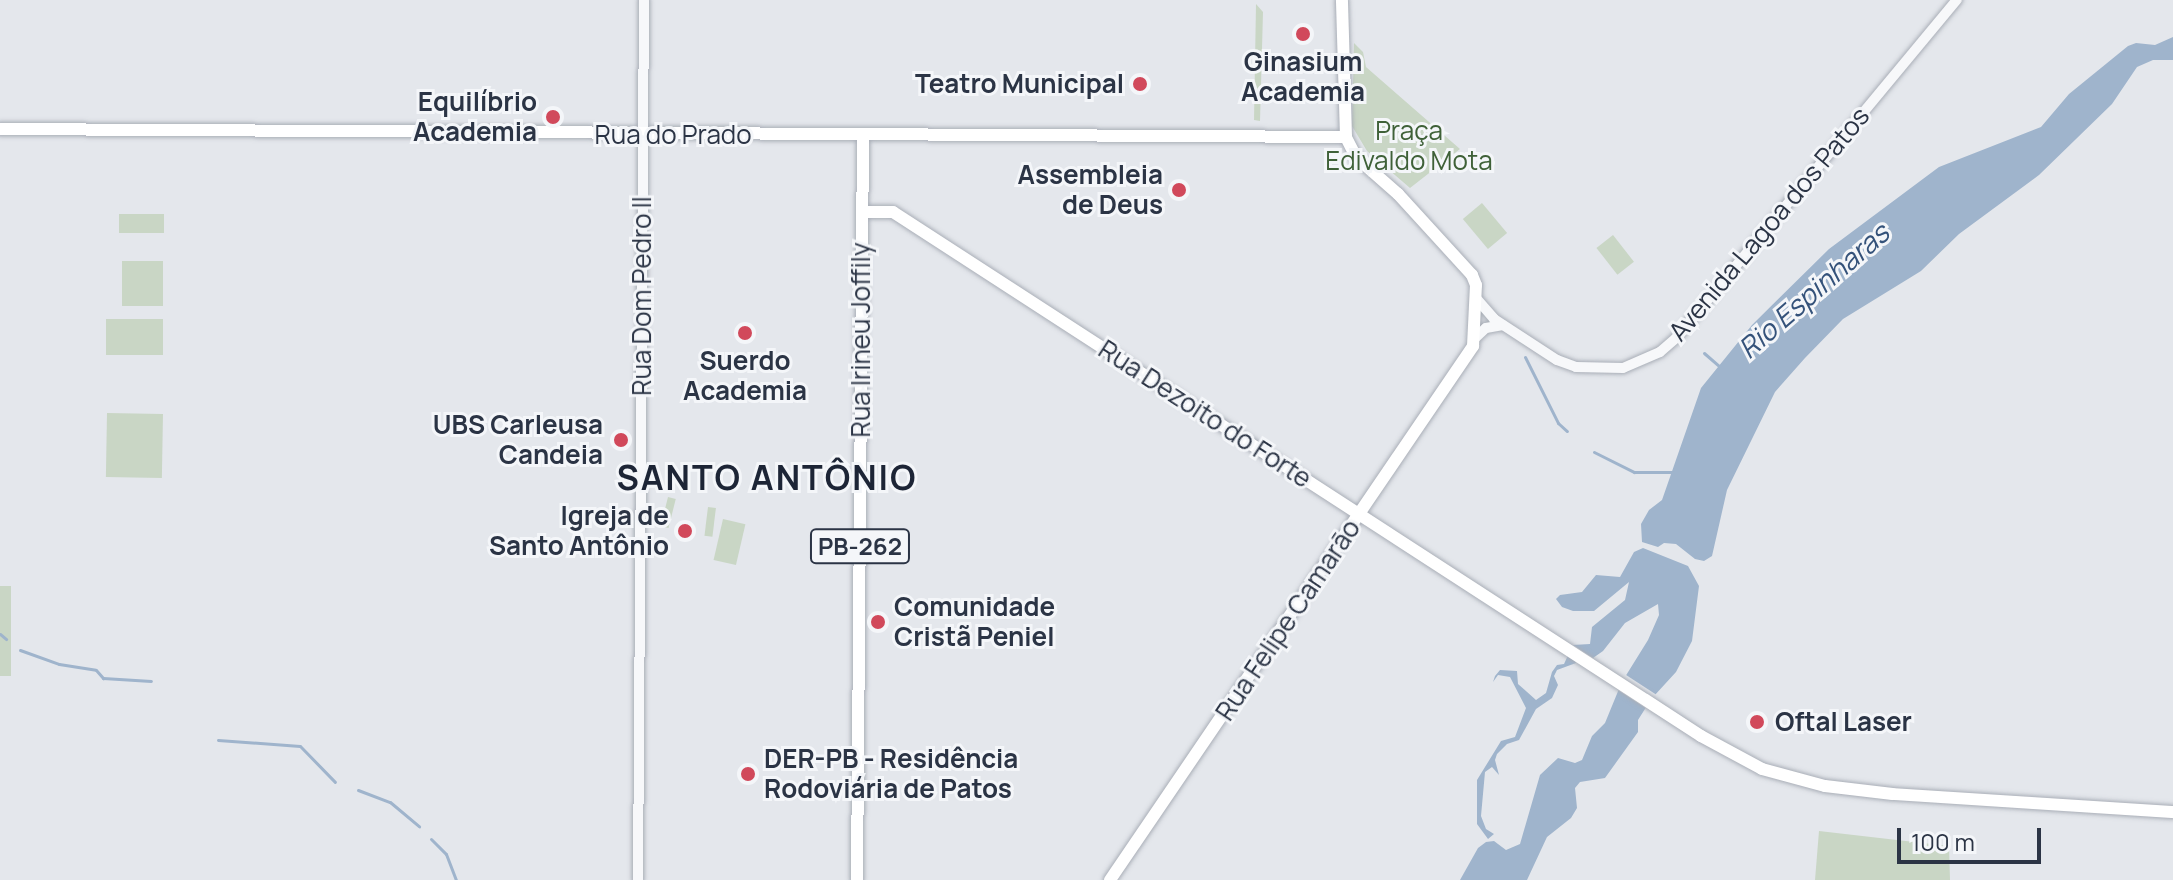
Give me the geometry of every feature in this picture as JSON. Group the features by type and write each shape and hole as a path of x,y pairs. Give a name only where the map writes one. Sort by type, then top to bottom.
{"main road":[{"path":"1342,0 1346,137 1356,157 1398,194 1466,266 1475,281 1476,298"},
{"name":"Rua do Prado","path":"0,129 1346,137"},
{"name":"Rua Irineu Joffily","path":"857,880 863,135"},
{"name":"Rua Dezoito do Forte","path":"862,212 893,212 1701,736 1762,769 1825,786 2173,812"},
{"name":"Rua Felipe Camarão","path":"1110,880 1466,360 1474,339 1476,298"}],"street":[{"name":"Rua Dom Pedro II","path":"638,880 644,0"},
{"name":"Avenida Lagoa dos Patos","path":"1476,298 1489,315 1503,325 1557,360 1576,367 1623,368 1660,352 1676,338 1957,0"},
{"path":"1475,323 1480,317 1489,315"},
{"path":"1474,339 1486,328 1503,325"}],"green space":[{"path":"1256,4 1263,12 1260,121 1254,120"},
{"name":"Praça Edivaldo Mota","path":"1354,43 1363,52 1366,67 1460,149 1410,188 1367,151 1352,126"},
{"path":"1482,203 1507,233 1488,249 1463,219"},
{"path":"119,214 164,214 164,233 119,233"},
{"path":"1613,235 1634,262 1617,275 1596,248"},
{"path":"122,261 163,261 163,306 122,306"},
{"path":"106,319 163,319 163,355 106,355"},
{"path":"107,413 163,414 162,478 106,477"},
{"path":"668,497 676,499 669,528 661,526"},
{"path":"708,507 716,508 712,537 704,536"},
{"path":"723,519 745,524 736,565 714,560"},
{"path":"0,586 11,586 11,676 0,676"},
{"path":"1819,831 1949,846 1950,880 1815,880"}],"water":[{"name":"Rio Espinharas","path":"2173,37 2173,60 2153,60 2137,67 2112,104 2039,175 1959,234 1921,271 1843,319 1805,358 1775,392 1727,490 1712,556 1704,561 1695,559 1676,544 1664,543 1658,547 1642,542 1641,524 1649,510 1662,500 1701,388 1752,325 1829,249 1939,167 2041,127 2069,94 2128,46 2136,43 2155,45"},
{"path":"1643,548 1688,566 1699,586 1692,641 1676,672 1654,696 1625,677 1648,640 1659,615 1658,604 1625,623 1603,651 1593,658 1573,645 1590,644 1592,627 1625,600 1629,582 1594,611 1573,611 1562,607 1556,599 1560,595 1582,592 1596,575 1620,577 1634,552"},
{"path":"1570,651 1576,663 1557,670 1554,676 1558,685 1552,698 1536,709 1519,740 1507,744 1497,754 1495,760 1499,775 1492,767 1485,772 1481,816 1486,829 1494,834 1488,839 1477,824 1477,780 1501,741 1515,737 1526,708 1510,677 1498,675 1493,682 1495,676 1500,670 1517,671 1518,684 1536,700 1546,693 1552,672 1557,665 1564,664"},
{"path":"1621,684 1650,701 1638,720 1638,732 1605,778 1580,782 1575,788 1577,808 1571,818 1547,837 1527,880 1460,880 1478,848 1486,842 1494,841 1506,850 1520,844 1540,775 1558,758 1575,763 1582,760 1592,736 1605,723"}],"pier":[{"path":"1623,673 1659,696 1650,711 1614,687"}],"waterway":[{"path":"1704,353 1719,366"},
{"path":"1525,357 1558,423 1567,431"},
{"path":"1594,452 1634,472 1673,472"},
{"path":"0,634 6,639"},
{"path":"20,650 59,664 96,670 103,678 151,681"},
{"path":"218,740 300,746 335,782"},
{"path":"358,790 390,802 419,826"},
{"path":"431,839 446,854 456,880"}],"place":[{"name":"Ginasium Academia","path":"1303,34"},
{"name":"Teatro Municipal","path":"1140,84"},
{"name":"Equilíbrio Academia","path":"553,117"},
{"name":"Assembleia de Deus","path":"1179,190"},
{"name":"Suerdo Academia","path":"745,333"},
{"name":"UBS Carleusa Candeia","path":"621,440"},
{"name":"Igreja de Santo Antônio","path":"685,531"},
{"name":"Comunidade Cristã Peniel","path":"878,622"},
{"name":"Oftal Laser","path":"1757,722"},
{"name":"DER-PB - Residência Rodoviária de Patos","path":"748,774"}],"district":[{"name":"SANTO ANTÔNIO","path":"767,478"}]}
